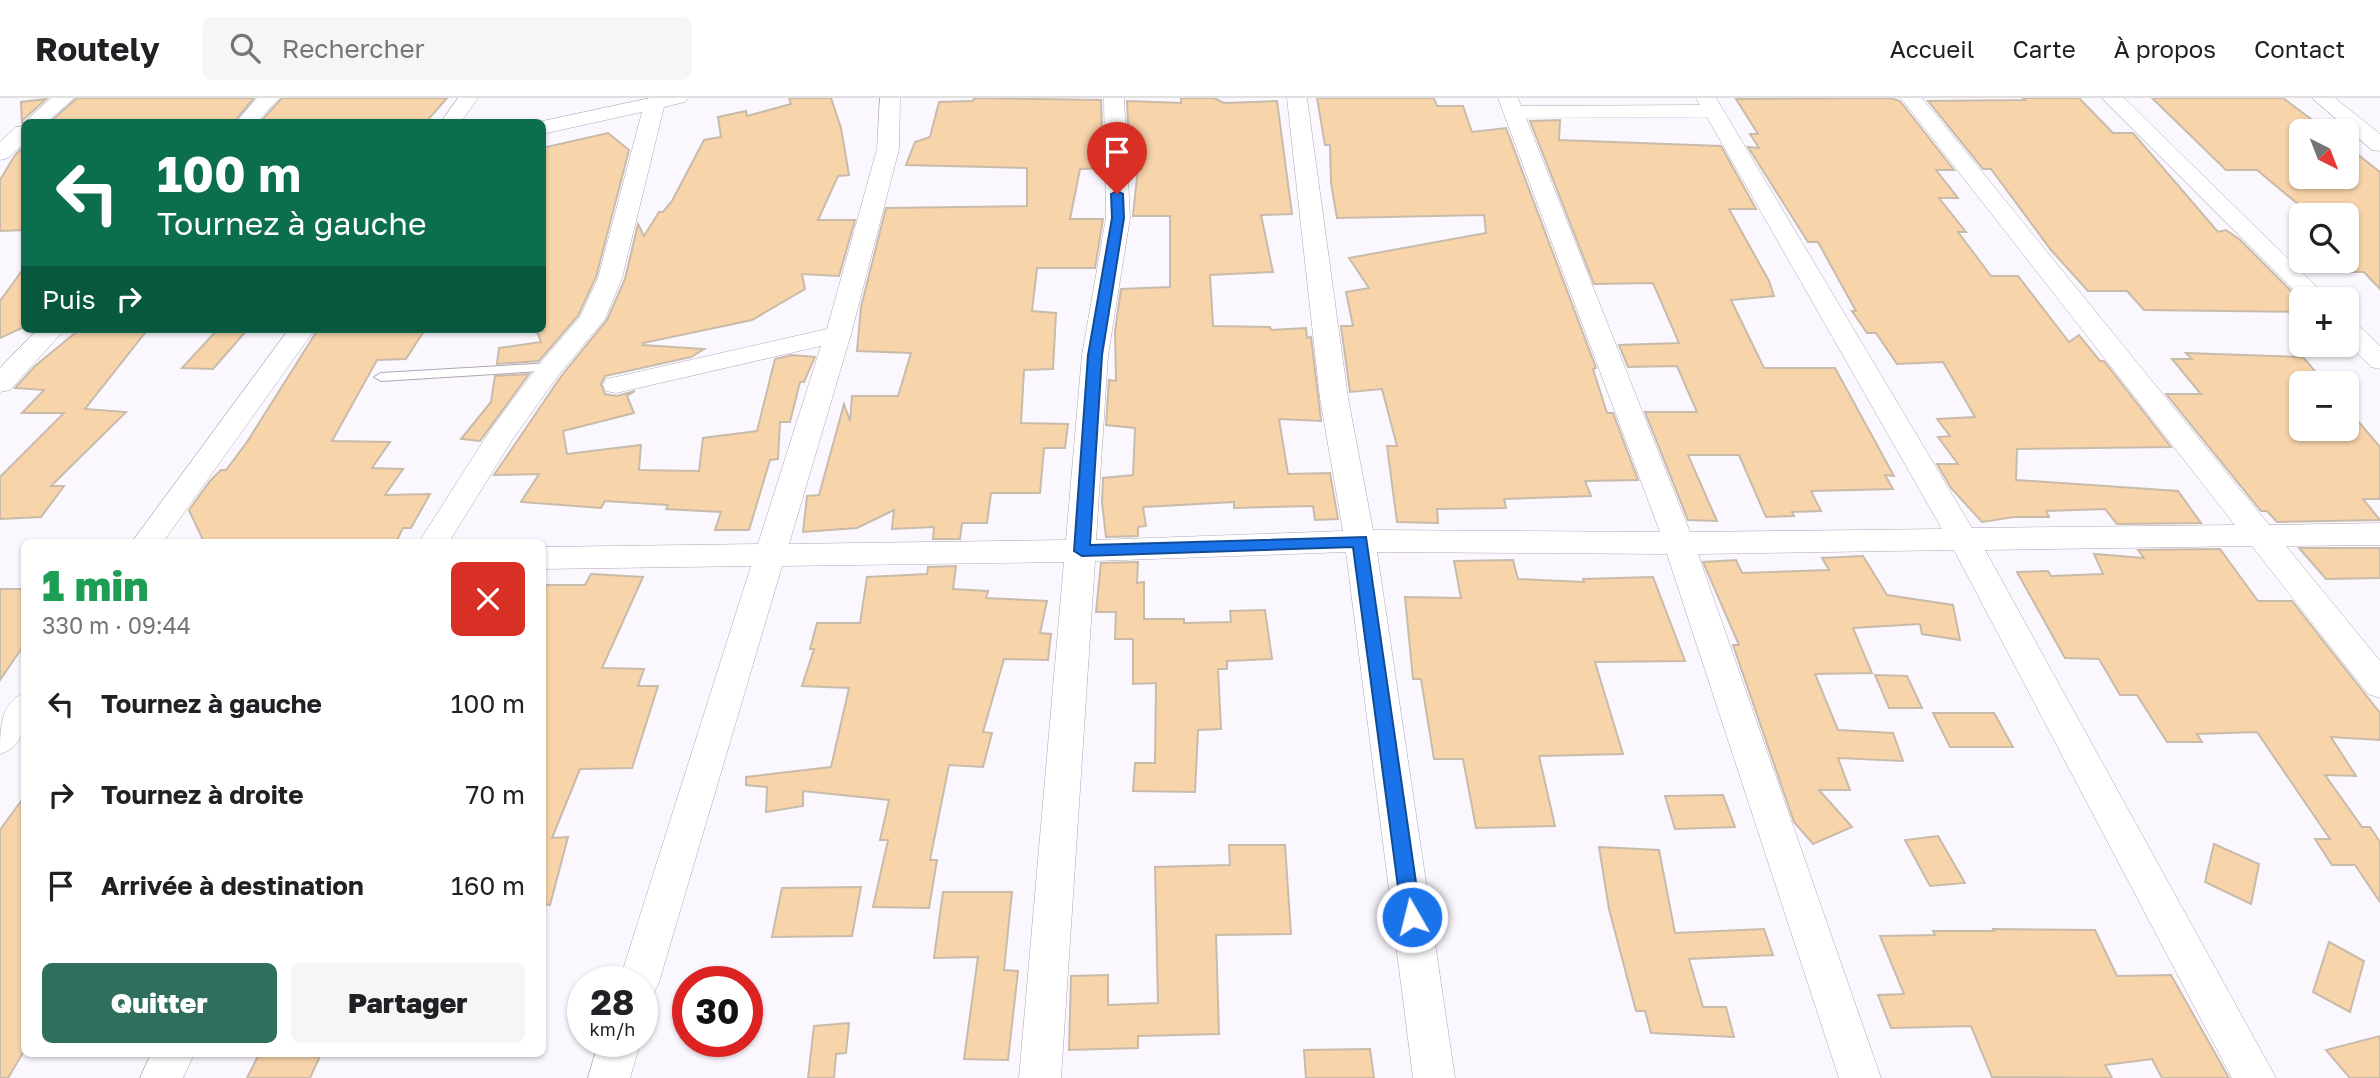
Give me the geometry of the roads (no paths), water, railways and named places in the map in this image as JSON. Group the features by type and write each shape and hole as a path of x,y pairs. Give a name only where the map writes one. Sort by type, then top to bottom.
{"street":[{"path":"39,119 64,98"},
{"path":"249,119 270,98"},
{"path":"453,119 468,98"},
{"path":"644,966 838,334 888,149 890,98"},
{"path":"1040,1078 1095,355 1118,218 1114,98"},
{"path":"1297,98 1334,398 1360,541 1434,1078"},
{"path":"1911,98 2380,685"},
{"path":"2112,98 2305,287"},
{"path":"2322,98 2380,145"},
{"path":"546,127 671,99"},
{"path":"436,539 501,435 551,367 592,319 610,278 671,99"},
{"path":"1860,1078 1679,543 1511,105 1710,105 1964,540 2255,1078"},
{"path":"0,153 21,135"},
{"path":"0,351 37,333"},
{"path":"0,384 47,333"},
{"path":"149,539 299,333"},
{"path":"616,385 838,334"},
{"path":"2359,340 2380,361"},
{"path":"546,558 1082,551 1360,541 1679,543 2380,534"},
{"path":"0,740 21,711"},
{"path":"161,1078 172,1057"},
{"path":"609,1078 615,1057"}],"lane":[{"path":"381,377 551,367"}]}
